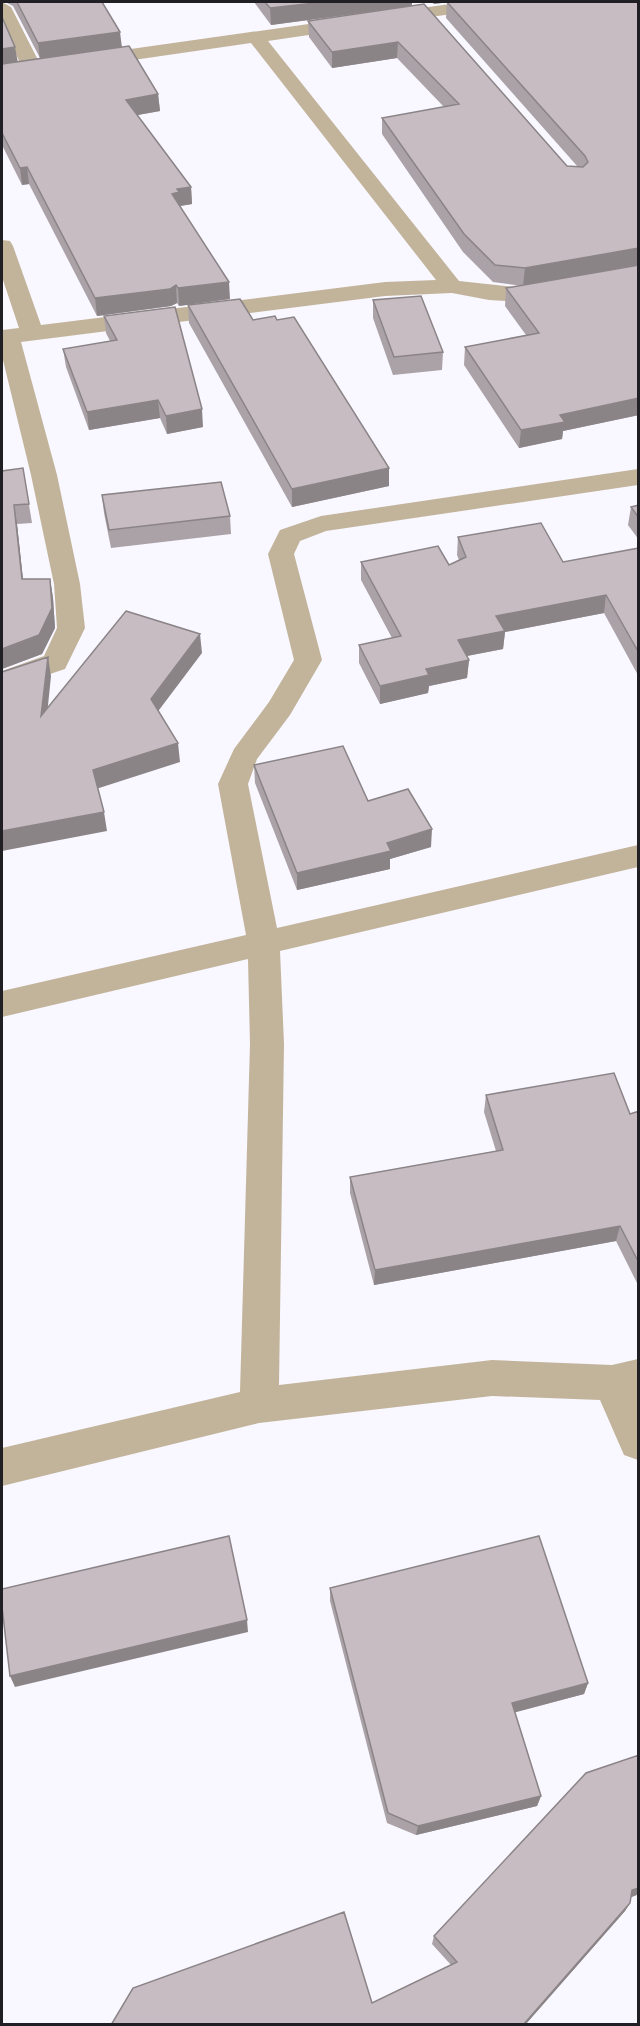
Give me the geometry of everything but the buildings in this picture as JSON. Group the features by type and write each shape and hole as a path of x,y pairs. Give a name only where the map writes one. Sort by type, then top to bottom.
{"street":[{"path":"2,73 255,36 425,7 499,2"},
{"path":"2,7 33,69"},
{"path":"425,7 444,29"},
{"path":"255,36 452,286"},
{"path":"2,246 14,335 67,584 72,628 55,662 2,681"},
{"path":"14,335 385,289 452,286 489,294 523,295 639,274"},
{"path":"259,1405 267,1044 264,943 233,784 244,756 280,708 308,660 281,554 289,536 321,524 639,477"},
{"path":"2,1004 639,856"},
{"path":"2,1467 259,1405 492,1378 625,1380 639,1442"}]}
